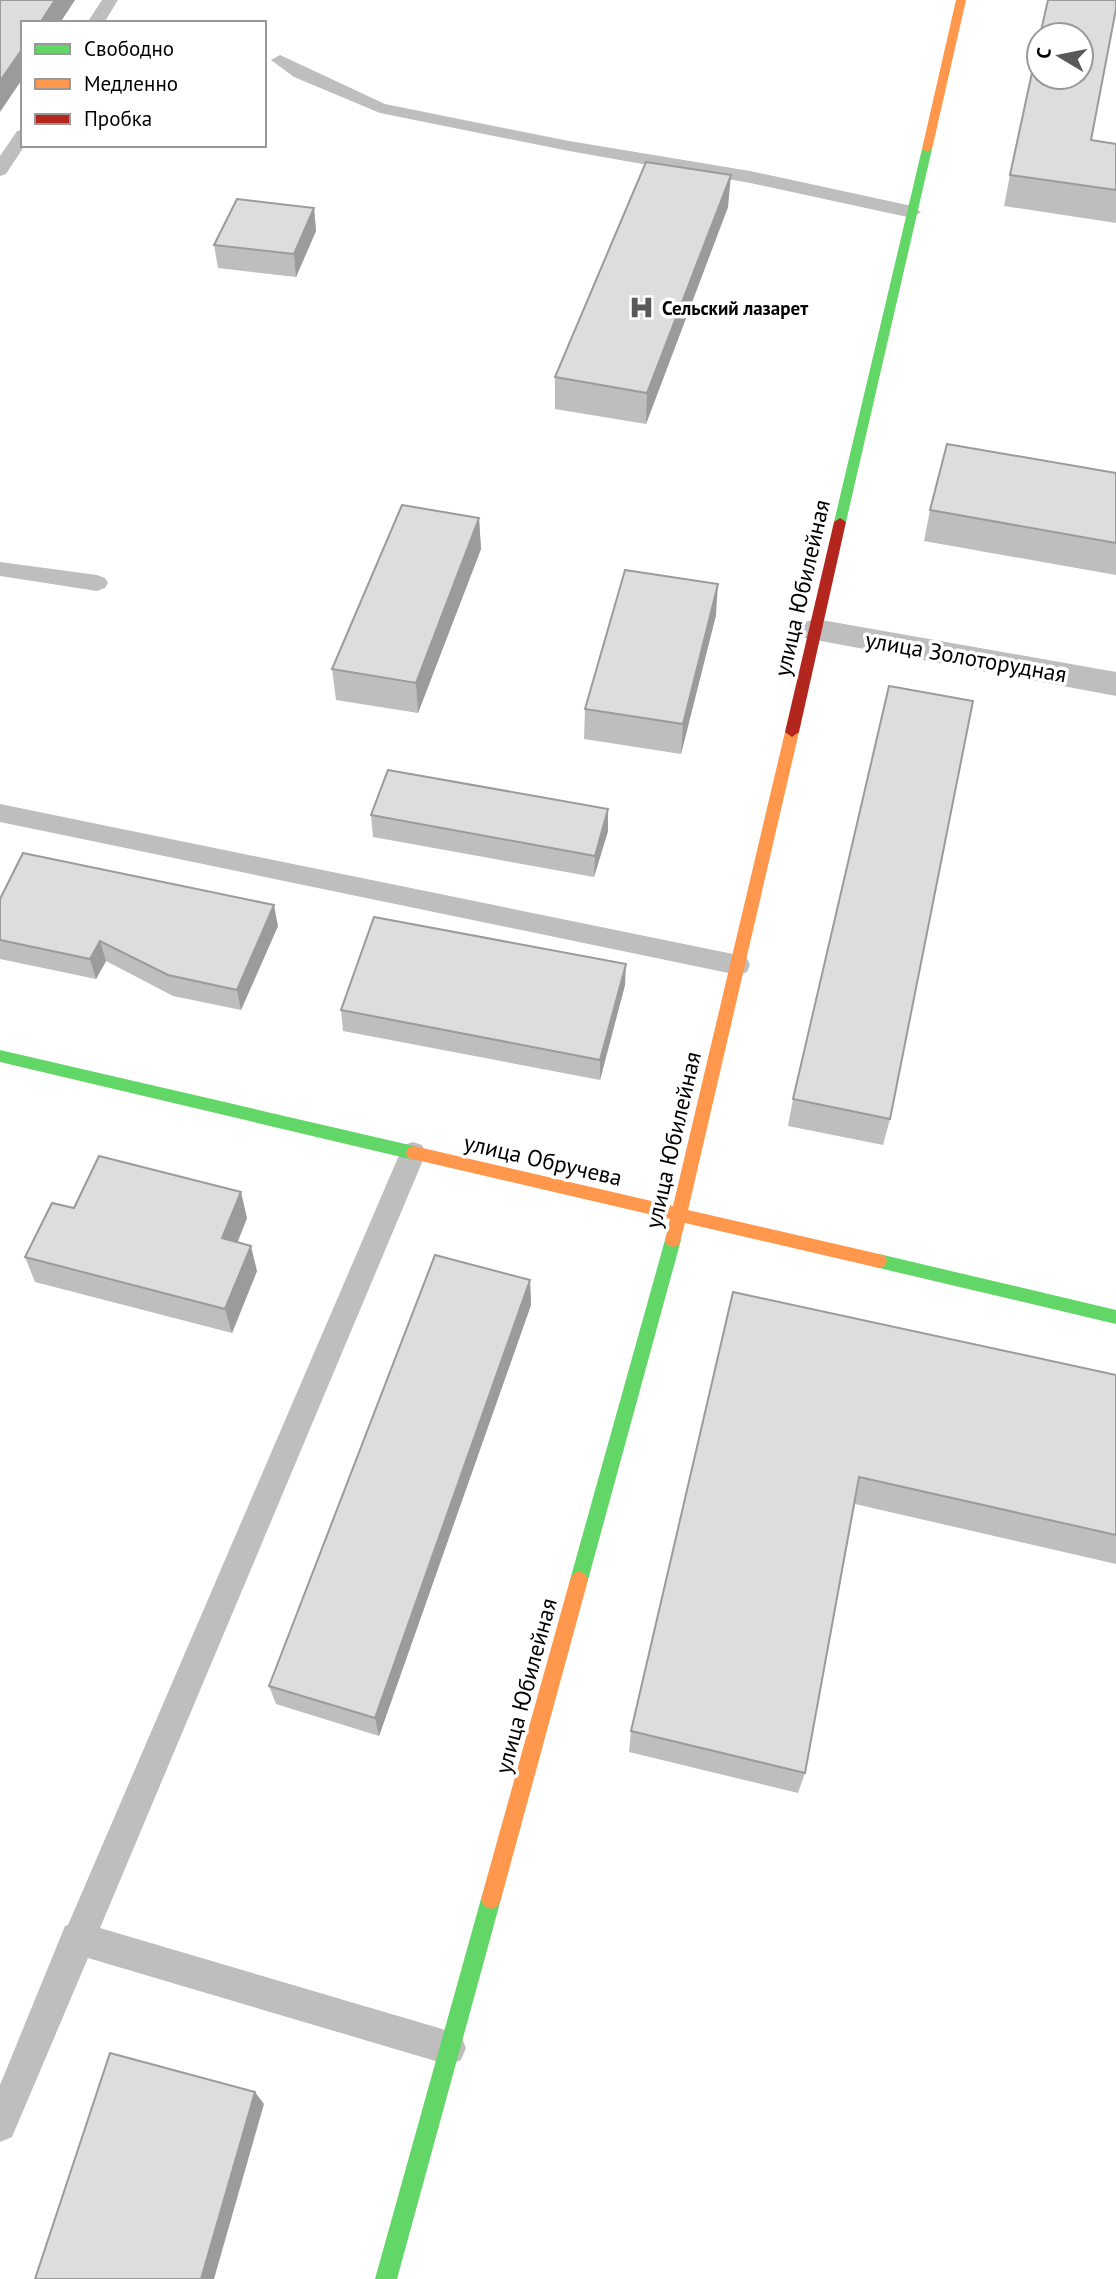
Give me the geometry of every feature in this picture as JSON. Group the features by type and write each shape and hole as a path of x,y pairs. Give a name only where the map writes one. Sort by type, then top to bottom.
{"street":[{"name":"улица Юбилейная","path":"386,2279 680,1215 961,0"},
{"name":"улица Золоторудная","path":"816,630 1116,684"},
{"name":"улица Обручева","path":"0,1056 1116,1317"}],"lane":[{"path":"96,21 110,0"},
{"path":"280,60 300,74 380,108 569,146 750,177 912,212"},
{"path":"0,170 21,138"},
{"path":"0,569 97,583"},
{"path":"0,813 738,965"},
{"path":"0,2125 77,1938 414,1153"},
{"path":"77,1938 449,2048"}],"building":[{"path":"0,0 55,0 41,21 21,21 21,51 0,81"},
{"path":"1048,0 1116,0 1091,140 1116,144 1116,190 1010,175 1028,91 1095,91 1095,21 1043,21"},
{"path":"646,162 731,175 647,393 555,377"},
{"path":"237,199 314,208 294,254 214,245"},
{"path":"947,444 1116,473 1116,543 930,510"},
{"path":"402,505 479,518 416,683 332,669"},
{"path":"625,570 718,584 683,724 585,709"},
{"path":"889,686 973,701 890,1119 793,1099"},
{"path":"388,770 608,809 595,856 371,815"},
{"path":"23,853 274,905 237,990 168,975 100,941 90,959 0,940 0,899"},
{"path":"374,917 626,964 600,1060 341,1010"},
{"path":"99,1156 241,1192 222,1238 251,1246 225,1309 25,1257 52,1203 74,1208"},
{"path":"435,1255 530,1280 375,1718 269,1686"},
{"path":"733,1292 1116,1375 1116,1535 859,1477 805,1773 631,1731"},
{"path":"110,2053 255,2092 201,2279 35,2279"}],"traffic: fast":[{"path":"840,522 927,149"},
{"path":"0,1056 414,1153"},
{"path":"579,1580 673,1240"},
{"path":"879,1261 1116,1317"},
{"path":"386,2279 491,1899"}],"traffic: slow":[{"path":"927,149 961,0"},
{"path":"673,1240 792,732"},
{"path":"414,1153 879,1261"},
{"path":"491,1899 579,1580"}],"traffic: jam":[{"path":"792,732 840,522"}],"place":[{"name":"Сельский лазарет","path":"642,308"}]}
